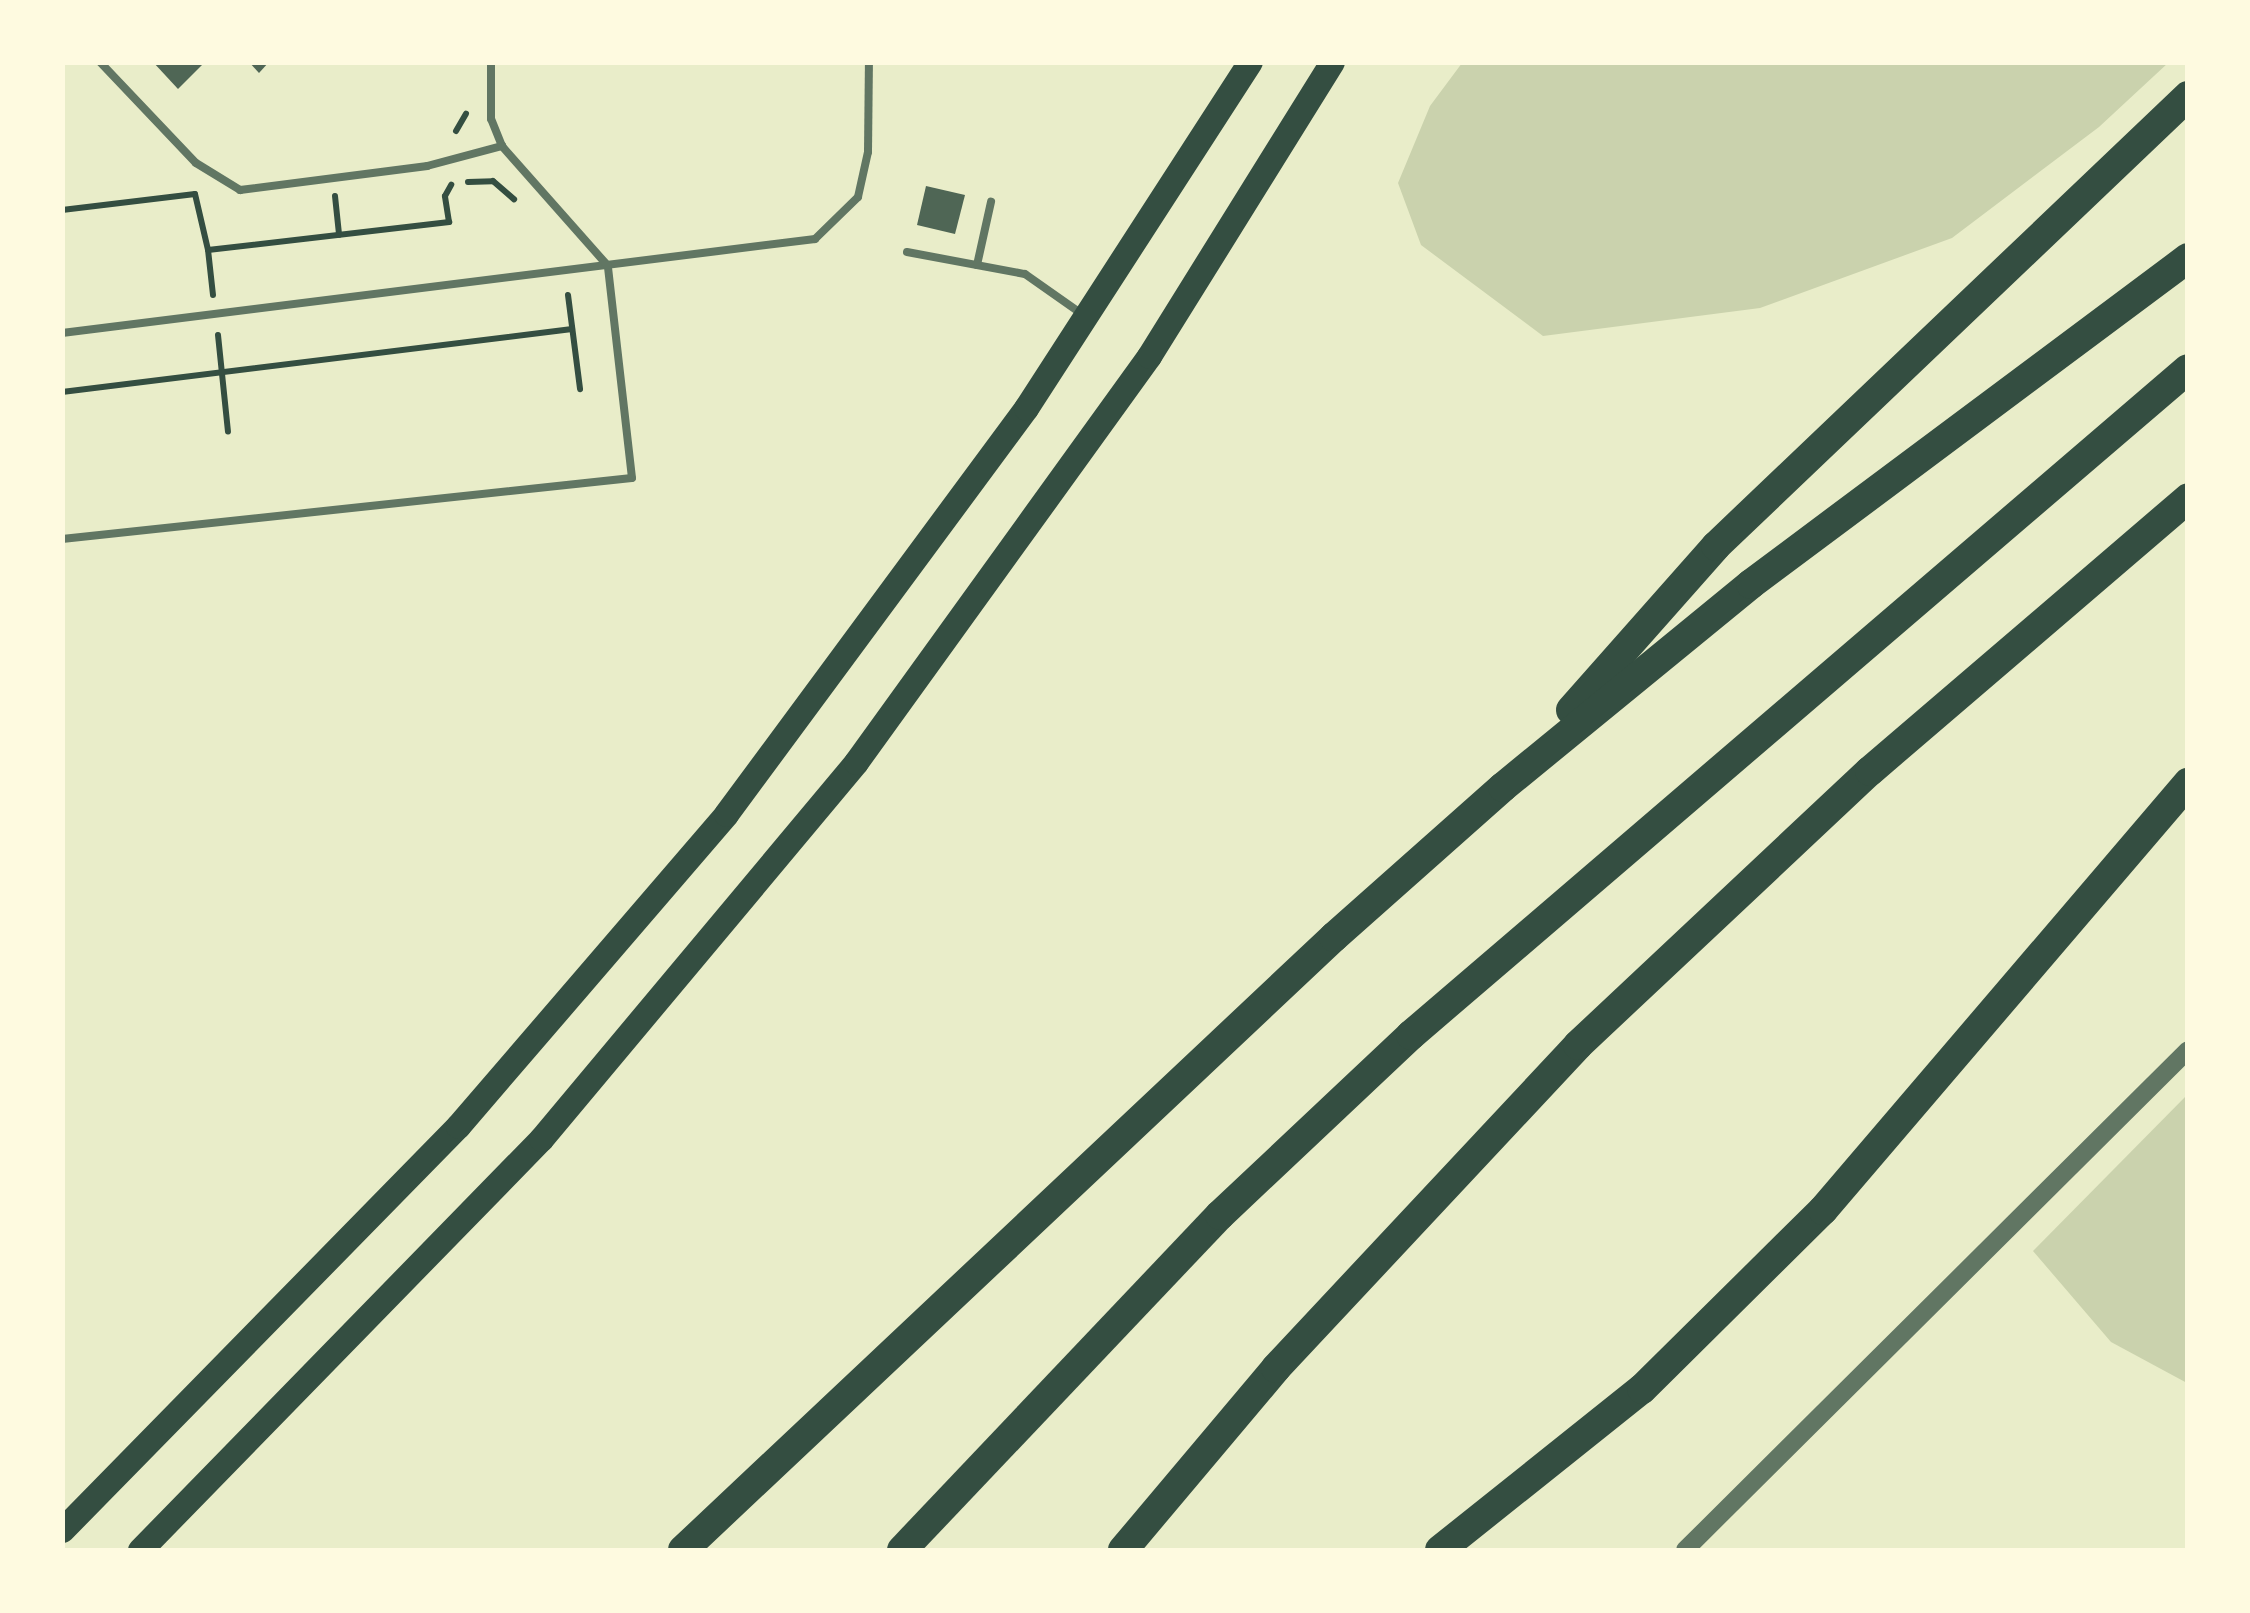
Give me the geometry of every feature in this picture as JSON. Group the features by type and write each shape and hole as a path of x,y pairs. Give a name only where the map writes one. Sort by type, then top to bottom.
{"highway":[{"path":"1503,788 1716,546 2188,96"},
{"path":"684,1550 1334,938 1503,788 1793,551 2188,258"},
{"path":"902,1550 1220,1215 1411,1035 2188,368"},
{"path":"1122,1550 1276,1368 1578,1045 1870,771 2188,498"},
{"path":"1440,1550 1628,1401 1823,1210 2188,783"}],"main road":[{"path":"62,1530 341,1252 648,907 896,591 1088,318 1250,62"},
{"path":"140,1550 369,1323 541,1139 856,762 1138,372 1332,62"}],"street":[{"path":"1685,1550 2188,1050"}],"lane":[{"path":"100,62 196,162 231,187 427,166 502,146"},
{"path":"62,539 632,478 608,266 502,146 491,119 491,62"},
{"path":"62,333 794,243 832,230 848,214 864,176 869,62"},
{"path":"977,265 990,202"},
{"path":"907,252 1026,274 1088,318"}],"path":[{"path":"332,178 339,234"},
{"path":"208,250 449,222 447,188 476,180 493,181 523,208"},
{"path":"62,210 195,194 214,295"},
{"path":"568,294 580,389"},
{"path":"62,392 572,329"},
{"path":"218,334 228,431"}],"green space":[{"path":"1462,62 2168,63 2099,127 1952,238 1760,308 1543,336 1421,245 1398,183 1430,106"},
{"path":"2187,1095 2187,1383 2111,1342 2033,1251"}],"building":[{"path":"153,62 205,62 178,89"},
{"path":"249,62 269,62 259,73"},
{"path":"926,186 965,195 955,234 917,225"}]}
